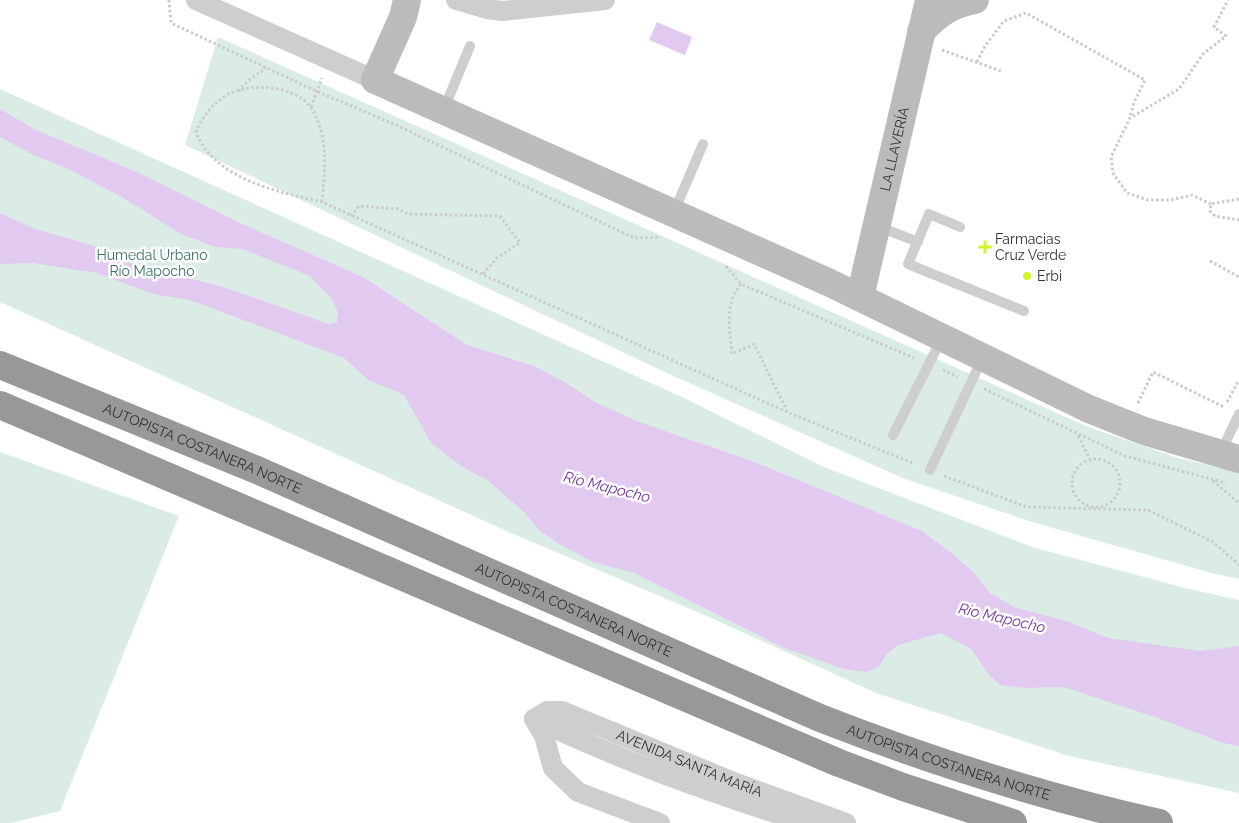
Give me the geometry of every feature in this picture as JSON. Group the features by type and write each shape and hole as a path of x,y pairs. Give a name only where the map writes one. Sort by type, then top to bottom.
{"highway":[{"name":"AUTOPISTA COSTANERA NORTE","path":"0,365 257,470 829,721 888,745 1053,796 1159,823"},
{"path":"0,405 839,763 903,787 1013,823"}],"street":[{"path":"196,0 860,297 1089,409 1144,431 1230,456"},
{"path":"375,80 403,17 407,0"},
{"path":"456,0 487,9 503,11 604,0"},
{"name":"LA LLAVERÍA","path":"860,297 929,0"},
{"path":"920,37 932,19 945,9 975,0"},
{"name":"AVENIDA SANTA MARÍA","path":"534,719 547,711 562,711 736,784 846,823"},
{"path":"534,719 544,736 553,768 578,792 660,823"},
{"name":"AVENIDA SANTA MARÍA","path":"534,719 653,772 806,823"}],"lane":[{"path":"443,110 470,46"},
{"path":"674,213 703,144"},
{"path":"960,227 929,214 908,264 1024,311"},
{"path":"876,226 918,242"},
{"path":"893,435 942,338"},
{"path":"930,470 983,358"},
{"path":"1230,456 1239,414"}],"path":[{"path":"169,0 171,24 316,91 396,125 634,238 661,237 669,240"},
{"path":"1130,118 1179,89 1202,54 1226,36 1214,27 1228,0"},
{"path":"977,62 985,46 1004,21 1026,13 1145,80 1111,158 1113,173 1127,193 1148,200 1171,200 1192,194 1211,204 1239,199"},
{"path":"920,37 1001,71"},
{"path":"310,107 331,60"},
{"path":"238,92 266,68"},
{"path":"322,202 325,155 322,131 310,107 282,89 263,86 228,94 204,115 196,132 202,146 227,169 275,192 322,202 787,412 930,470 1028,507 1148,510 1213,542 1239,565"},
{"path":"1211,204 1210,210 1215,216 1239,220"},
{"path":"351,216 358,206 399,209 408,214 500,216 520,243 497,258 482,274"},
{"path":"1210,261 1239,277"},
{"path":"720,263 728,267 741,284 971,383 1125,456 1230,484"},
{"path":"741,284 733,294 729,316 732,354 754,344 787,412"},
{"path":"1138,404 1152,372 1224,407 1239,380"},
{"path":"1078,435 1090,459"},
{"path":"1090,459 1106,461 1113,466 1120,480 1116,495 1111,502 1096,508 1082,502 1072,490 1073,474 1083,463 1090,459"},
{"path":"1212,480 1239,503"}],"green space":[{"path":"218,37 1086,426 1178,458 1239,472 1239,579 1215,574 1032,522 905,479 669,374 185,145"},
{"name":"Humedal Urbano Río Mapocho","path":"0,89 682,397 824,467 1032,547 1189,589 1239,600 1239,793 1069,756 876,693 709,617 511,533 0,302"},
{"path":"0,452 179,516 60,811 11,823 0,823"}],"water":[{"path":"657,22 692,37 685,55 649,40"},
{"name":"Río Mapocho","path":"0,109 34,129 137,172 240,223 363,277 467,345 534,366 568,384 595,402 639,422 752,461 922,531 973,572 990,593 1014,607 1066,621 1108,638 1200,651 1239,646 1239,746 1223,743 1158,718 1064,687 1024,688 1000,685 989,675 971,649 941,633 898,645 887,654 879,666 867,672 844,669 782,647 634,573 593,562 559,544 539,530 524,512 487,480 461,466 431,443 404,395 368,380 344,358 190,300 153,294 97,273 33,263 0,264 0,213 35,229 91,245 134,264 223,287 329,324 337,322 338,313 332,299 310,276 242,249 215,247 181,234 120,196 66,168 33,155 0,137"}],"place":[{"name":"Farmacias Cruz Verde","path":"985,247"},
{"name":"Erbi","path":"1027,276"}]}
